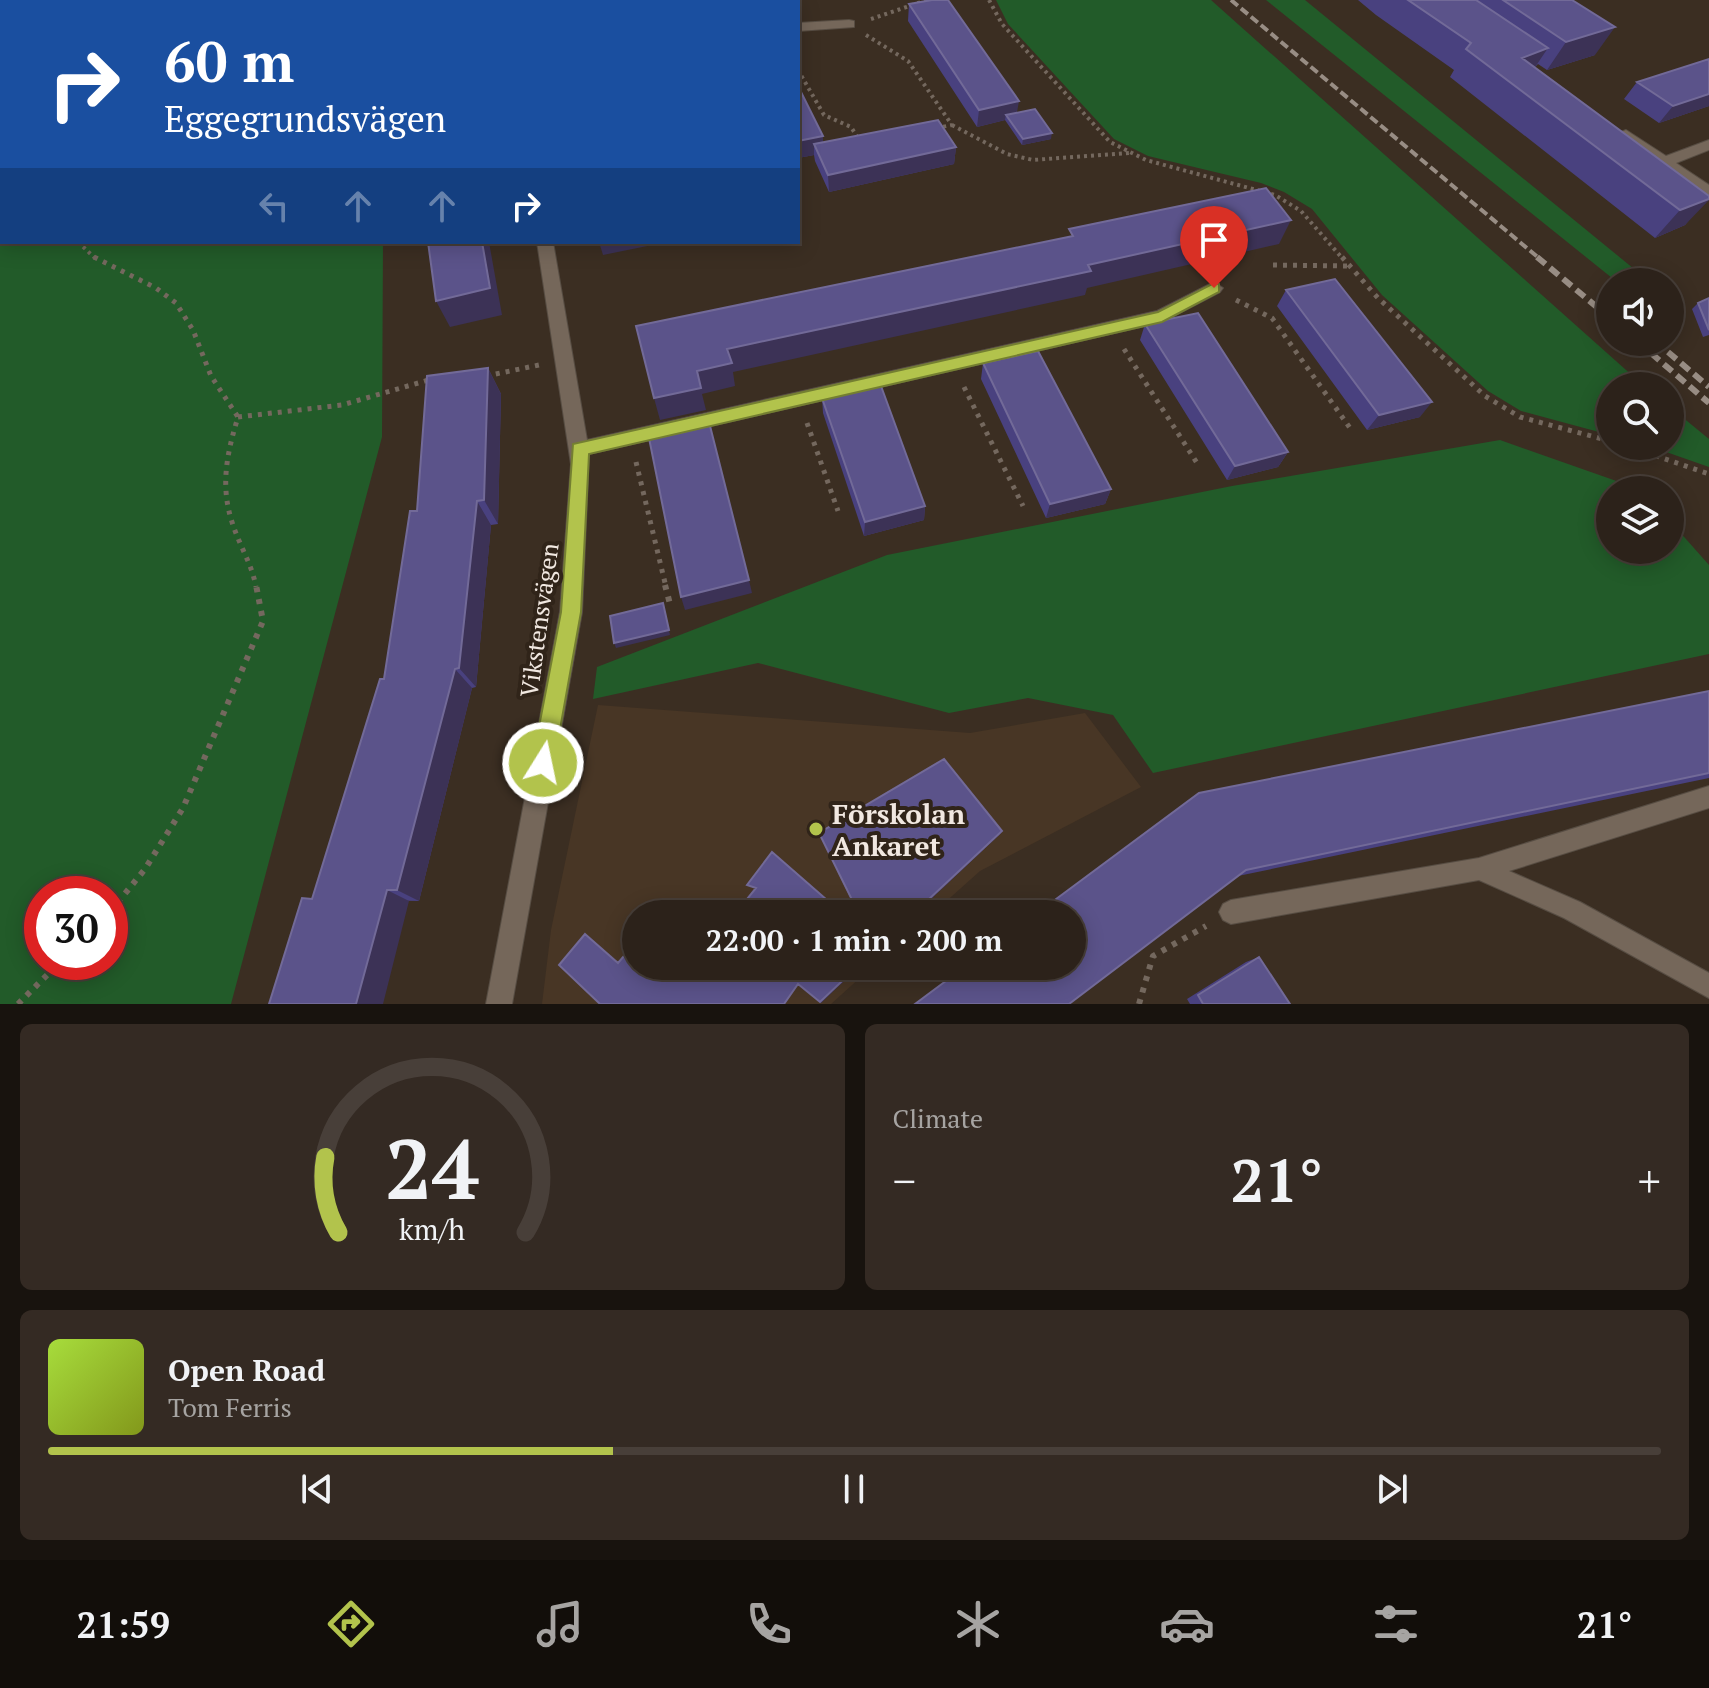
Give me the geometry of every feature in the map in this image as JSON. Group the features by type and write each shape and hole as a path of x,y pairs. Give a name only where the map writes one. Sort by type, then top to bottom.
{"street":[{"path":"800,27 849,24"},
{"path":"1608,121 1709,193"},
{"path":"1664,162 1709,145"},
{"name":"Vikstensvägen","path":"499,1004 571,612 581,464 545,244"},
{"path":"579,449 1162,316 1214,288"}],"lane":[{"path":"1231,912 1479,869 1709,797"},
{"path":"1479,869 1572,910 1709,986"}],"path":[{"path":"849,24 894,13 927,0"},
{"path":"989,0 1002,24 1110,142 1146,160 1275,195 1301,211 1378,298 1485,396 1520,417 1596,437"},
{"path":"849,24 908,61 952,125 1007,154 1033,160 1131,153"},
{"path":"800,73 824,115 851,127 861,142"},
{"path":"921,131 952,125"},
{"path":"80,244 103,264 138,277 168,296 189,318 202,344 208,370 238,417 227,454 224,489 232,524 253,570 263,621 183,808 145,869 128,890"},
{"path":"1273,265 1350,266"},
{"path":"1214,288 1272,318 1350,428"},
{"path":"1110,328 1197,463"},
{"path":"482,377 564,360"},
{"path":"952,364 1023,506"},
{"path":"238,417 342,405 425,379 439,379"},
{"path":"798,399 838,511"},
{"path":"630,438 670,604"},
{"path":"1668,460 1709,474"},
{"path":"1139,1004 1153,956 1231,912"},
{"path":"18,1004 42,980"}],"shaded area":[{"name":"Förskolan Ankaret","path":"598,705 970,733 1085,713 1141,787 980,871 948,900 622,900 622,980 858,980 831,1004 542,1004 551,930"}],"green space":[{"path":"996,0 1211,0 1596,343 1596,356 1610,356 1628,372 1596,372 1596,431 1521,411 1488,391 1382,295 1312,209 1284,192 1261,183 1148,156 1114,139 1008,24"},
{"path":"1266,0 1305,0 1633,268 1600,268"},
{"path":"0,244 383,244 382,437 231,1004 0,1004"},
{"path":"1684,418 1709,439 1709,467 1684,458"},
{"path":"1500,440 1602,476 1596,476 1596,564 1684,564 1684,537 1709,565 1709,654 1153,773 1113,715 1028,698 949,713 758,663 593,699 597,667 887,555 1232,486"}],"building":[{"path":"948,0 1019,101 979,110 909,4"},
{"path":"1408,0 1476,0 1548,48 1522,58 1709,199 1680,210 1466,49 1471,43"},
{"path":"1503,0 1572,0 1615,27 1566,42"},
{"path":"1709,59 1709,94 1673,106 1637,82"},
{"path":"800,90 823,136 800,141"},
{"path":"1035,109 1052,133 1023,139 1006,115"},
{"path":"938,120 956,147 828,175 814,144"},
{"path":"1266,188 1291,220 1088,265 1091,271 727,349 732,363 697,371 701,388 654,398 636,326 1073,236 1069,229"},
{"path":"428,244 482,244 490,288 436,301"},
{"path":"1335,279 1432,402 1379,415 1286,290"},
{"path":"1709,298 1709,330 1698,303"},
{"path":"1198,313 1288,452 1235,466 1145,324"},
{"path":"1038,351 1111,489 1050,504 983,363"},
{"path":"488,368 484,500 477,501 459,668 455,669 397,890 387,890 356,1004 269,1004 302,898 312,899 380,679 384,679 410,511 417,511 427,376"},
{"path":"881,386 925,506 865,522 822,398"},
{"path":"707,414 749,580 681,597 649,438 663,435 660,425"},
{"path":"663,603 669,630 614,643 610,616"},
{"path":"1709,691 1709,773 1246,870 1069,1004 915,1004 947,980 1086,980 1086,900 1055,900 1199,793"},
{"path":"944,759 1002,831 928,900 852,900 819,833"},
{"path":"772,852 827,900 746,900 756,888 747,885"},
{"path":"585,934 618,963 622,958 622,980 843,980 820,1002 798,984 784,1004 600,1004 559,965"},
{"path":"1259,957 1290,1004 1203,1004 1198,995"}],"railway":[{"path":"1231,0 1540,259"},
{"path":"1537,257 1596,306"},
{"path":"1654,356 1709,403"},
{"path":"1673,356 1709,387"}],"place":[{"name":"Förskolan Ankaret","path":"816,829"}],"route":[{"path":"543,763 571,612 581,464 579,449 1162,316 1214,288"}]}
